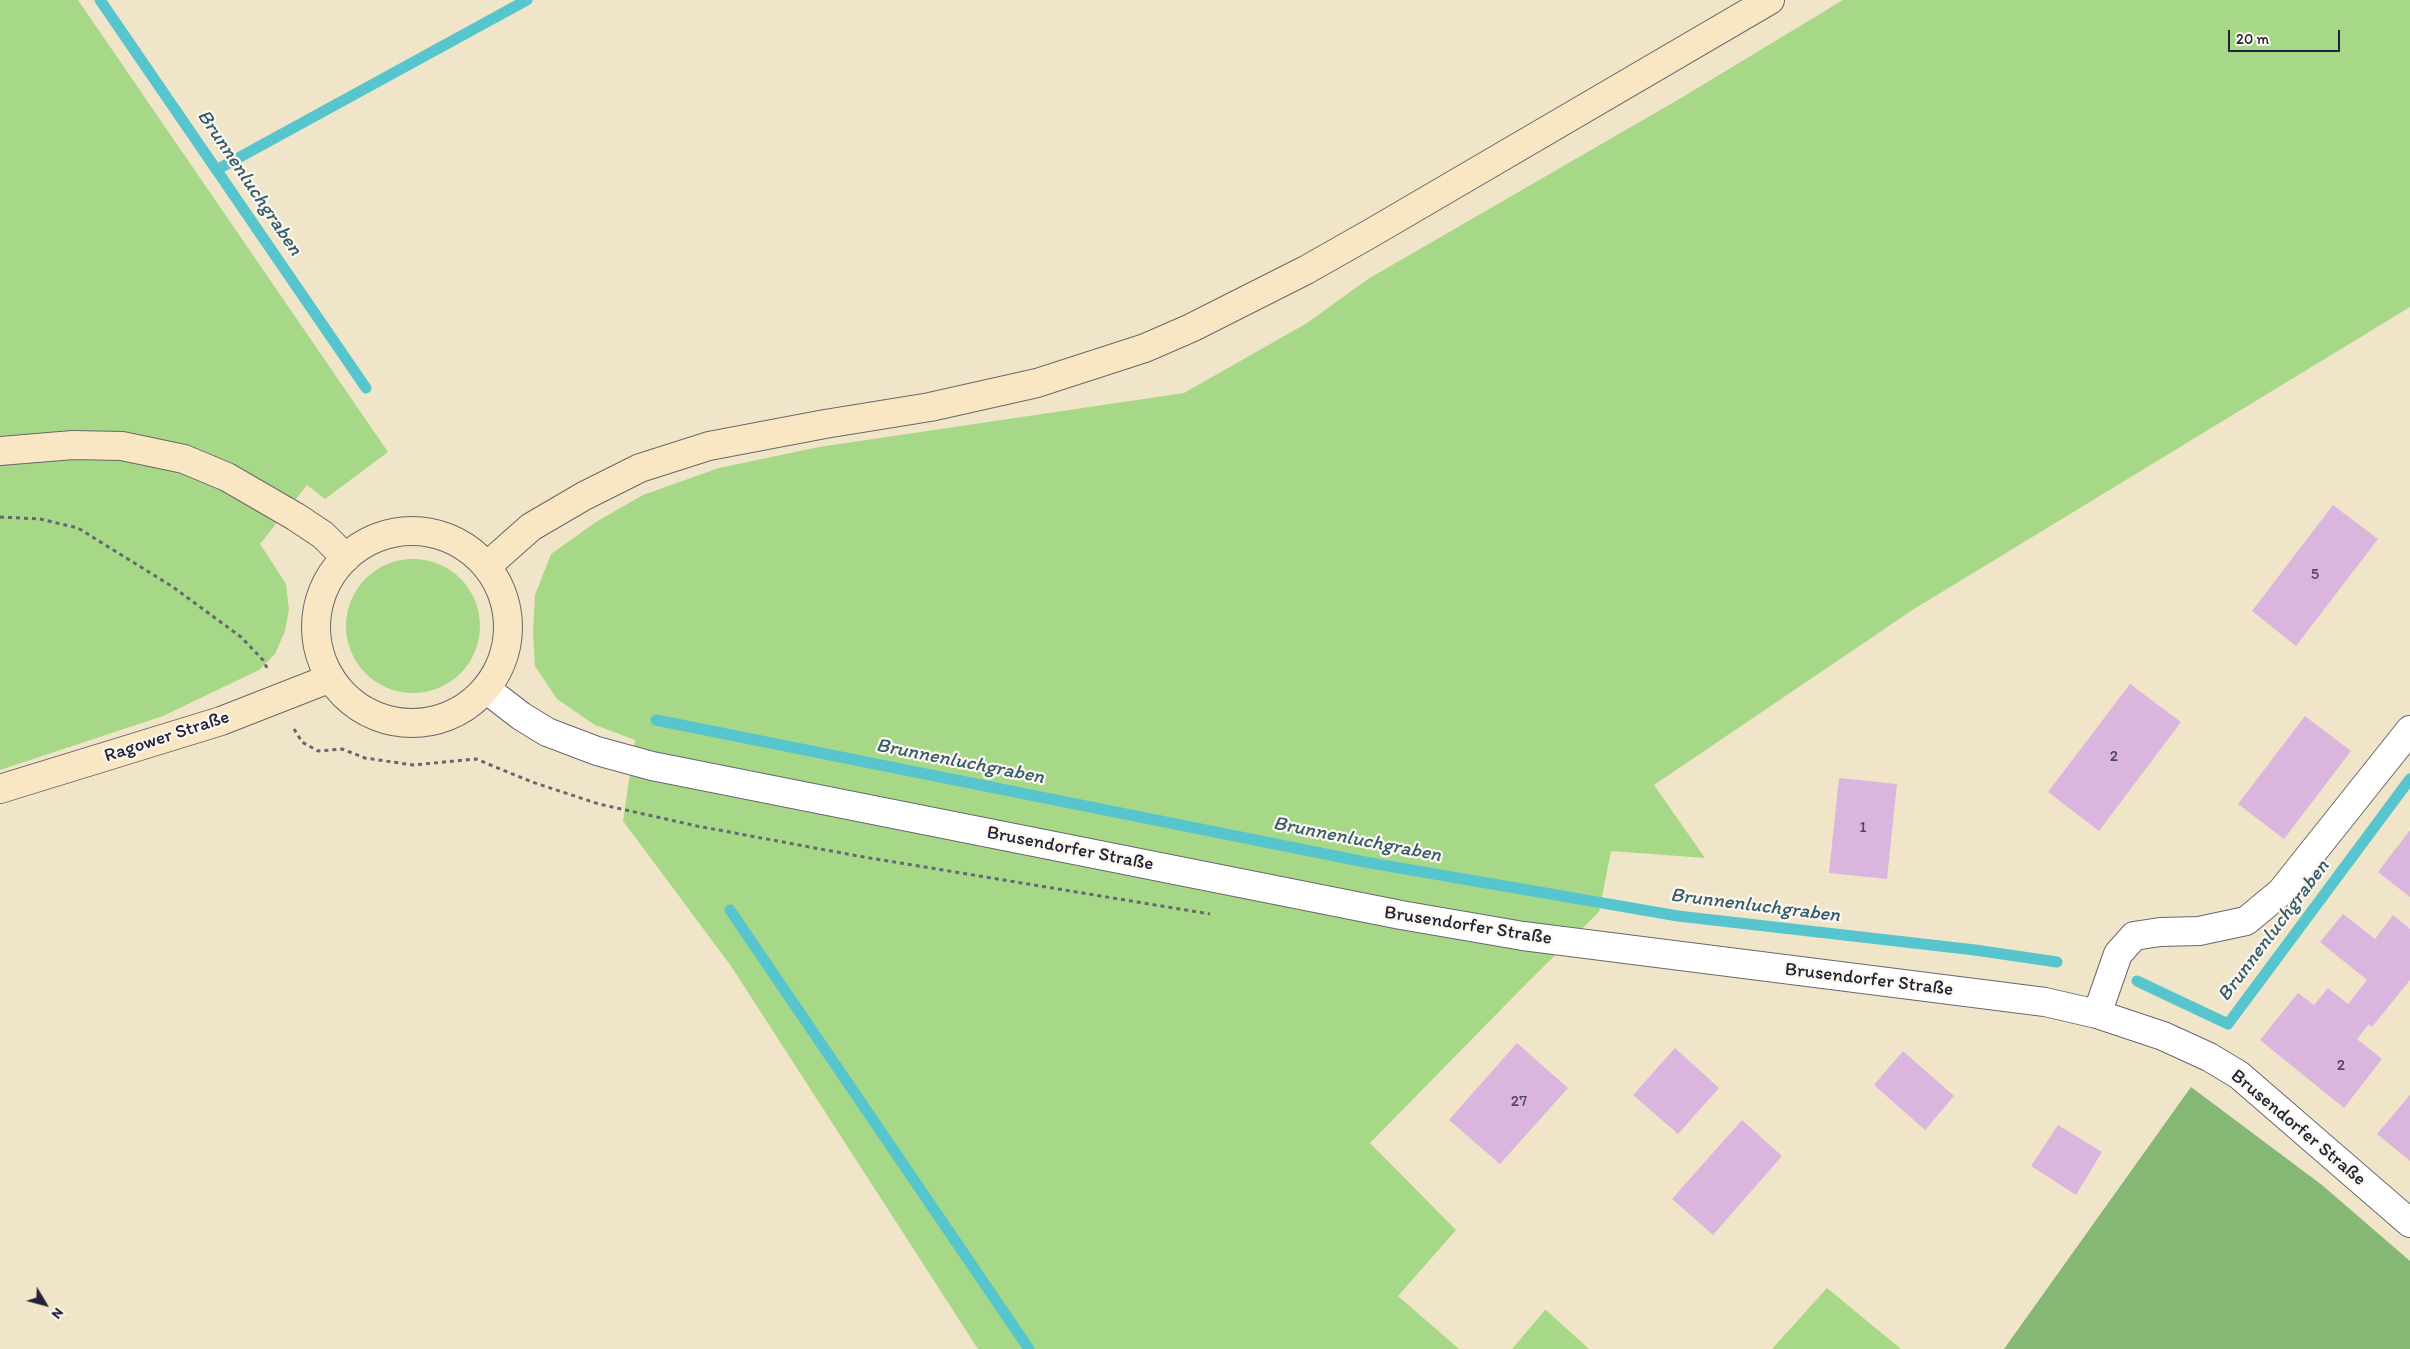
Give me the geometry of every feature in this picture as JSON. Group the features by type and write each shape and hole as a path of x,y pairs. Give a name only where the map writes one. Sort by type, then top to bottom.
{"main road":[{"path":"486,566 531,527 584,496 640,468 708,446 825,424 930,408 1037,383 1145,348 1191,328 1306,270 1770,0"},
{"path":"0,451 73,445 122,446 184,459 227,477 296,517 323,535 346,558"},
{"path":"418,531 438,534 456,542 473,552 486,566 497,582 505,599 508,637 504,656 496,674 486,689 471,703 454,714 435,721 402,722 376,716 358,707 343,694 331,678 321,658 317,637 317,615 322,594 332,574 346,558 362,546 380,537 399,532 418,531"},
{"name":"Ragower Straße","path":"0,789 221,721 331,678"}],"street":[{"name":"Brusendorfer Straße","path":"486,689 521,716 547,732 598,751 652,766 1401,916 1495,932 2045,1002 2097,1014 2163,1036 2209,1057 2239,1075 2410,1223"},
{"path":"2097,1014 2118,954 2134,936 2160,932 2199,931 2246,921 2281,892 2410,730"}],"path":[{"path":"0,517 40,519 78,528 118,551 173,587 241,637 262,660 302,742 318,751 342,749 366,758 413,765 476,759 532,782 599,804 697,826 858,856 1219,915"}],"green space":[{"path":"0,0 78,0 388,452 325,499 307,485 260,544 286,584 289,610 285,631 275,654 259,670 163,716 0,770"},
{"path":"1843,0 2410,0 2410,307 1914,609 1654,785 1705,858 1611,851 1599,912 1370,1143 1456,1230 1398,1296 1459,1349 978,1349 731,966 623,821 635,740 595,725 557,699 535,666 533,632 535,595 551,554 596,522 643,495 719,468 819,447 1184,393 1307,323 1368,279 1681,98"},
{"path":"413,559 439,564 461,578 475,600 480,626 475,652 461,674 439,688 413,693 387,688 365,674 351,652 346,626 351,600 365,578 387,564"},
{"path":"2191,1087 2322,1185 2410,1261 2410,1349 2004,1349"},
{"path":"1827,1288 1901,1349 1772,1349"},
{"path":"1546,1310 1589,1349 1512,1349"}],"building":[{"path":"2333,505 2378,539 2296,646 2252,611"},
{"path":"2130,684 2181,722 2099,831 2048,792"},
{"path":"2305,716 2351,751 2284,839 2238,804"},
{"path":"1839,778 1897,784 1887,879 1829,873"},
{"path":"2410,830 2410,897 2378,872"},
{"path":"2343,914 2375,939 2393,915 2410,929 2410,980 2372,1027 2369,1024 2357,1039 2382,1059 2344,1108 2260,1040 2298,993 2314,1005 2328,988 2348,1004 2367,980 2320,942"},
{"path":"1517,1043 1568,1088 1500,1164 1449,1120"},
{"path":"1675,1048 1719,1088 1678,1134 1633,1095"},
{"path":"1903,1051 1954,1096 1925,1130 1874,1085"},
{"path":"2410,1095 2410,1161 2377,1134"},
{"path":"1742,1120 1782,1156 1713,1235 1672,1199"},
{"path":"2058,1125 2102,1152 2076,1195 2031,1166"}],"waterway":[{"name":"Brunnenluchgraben","path":"100,0 366,388"},
{"path":"218,169 527,0"},
{"name":"Brunnenluchgraben","path":"656,720 1365,862 1678,916 1975,950 2057,962"},
{"name":"Brunnenluchgraben","path":"2137,981 2228,1024 2410,779"},
{"path":"730,910 1029,1349"}]}
